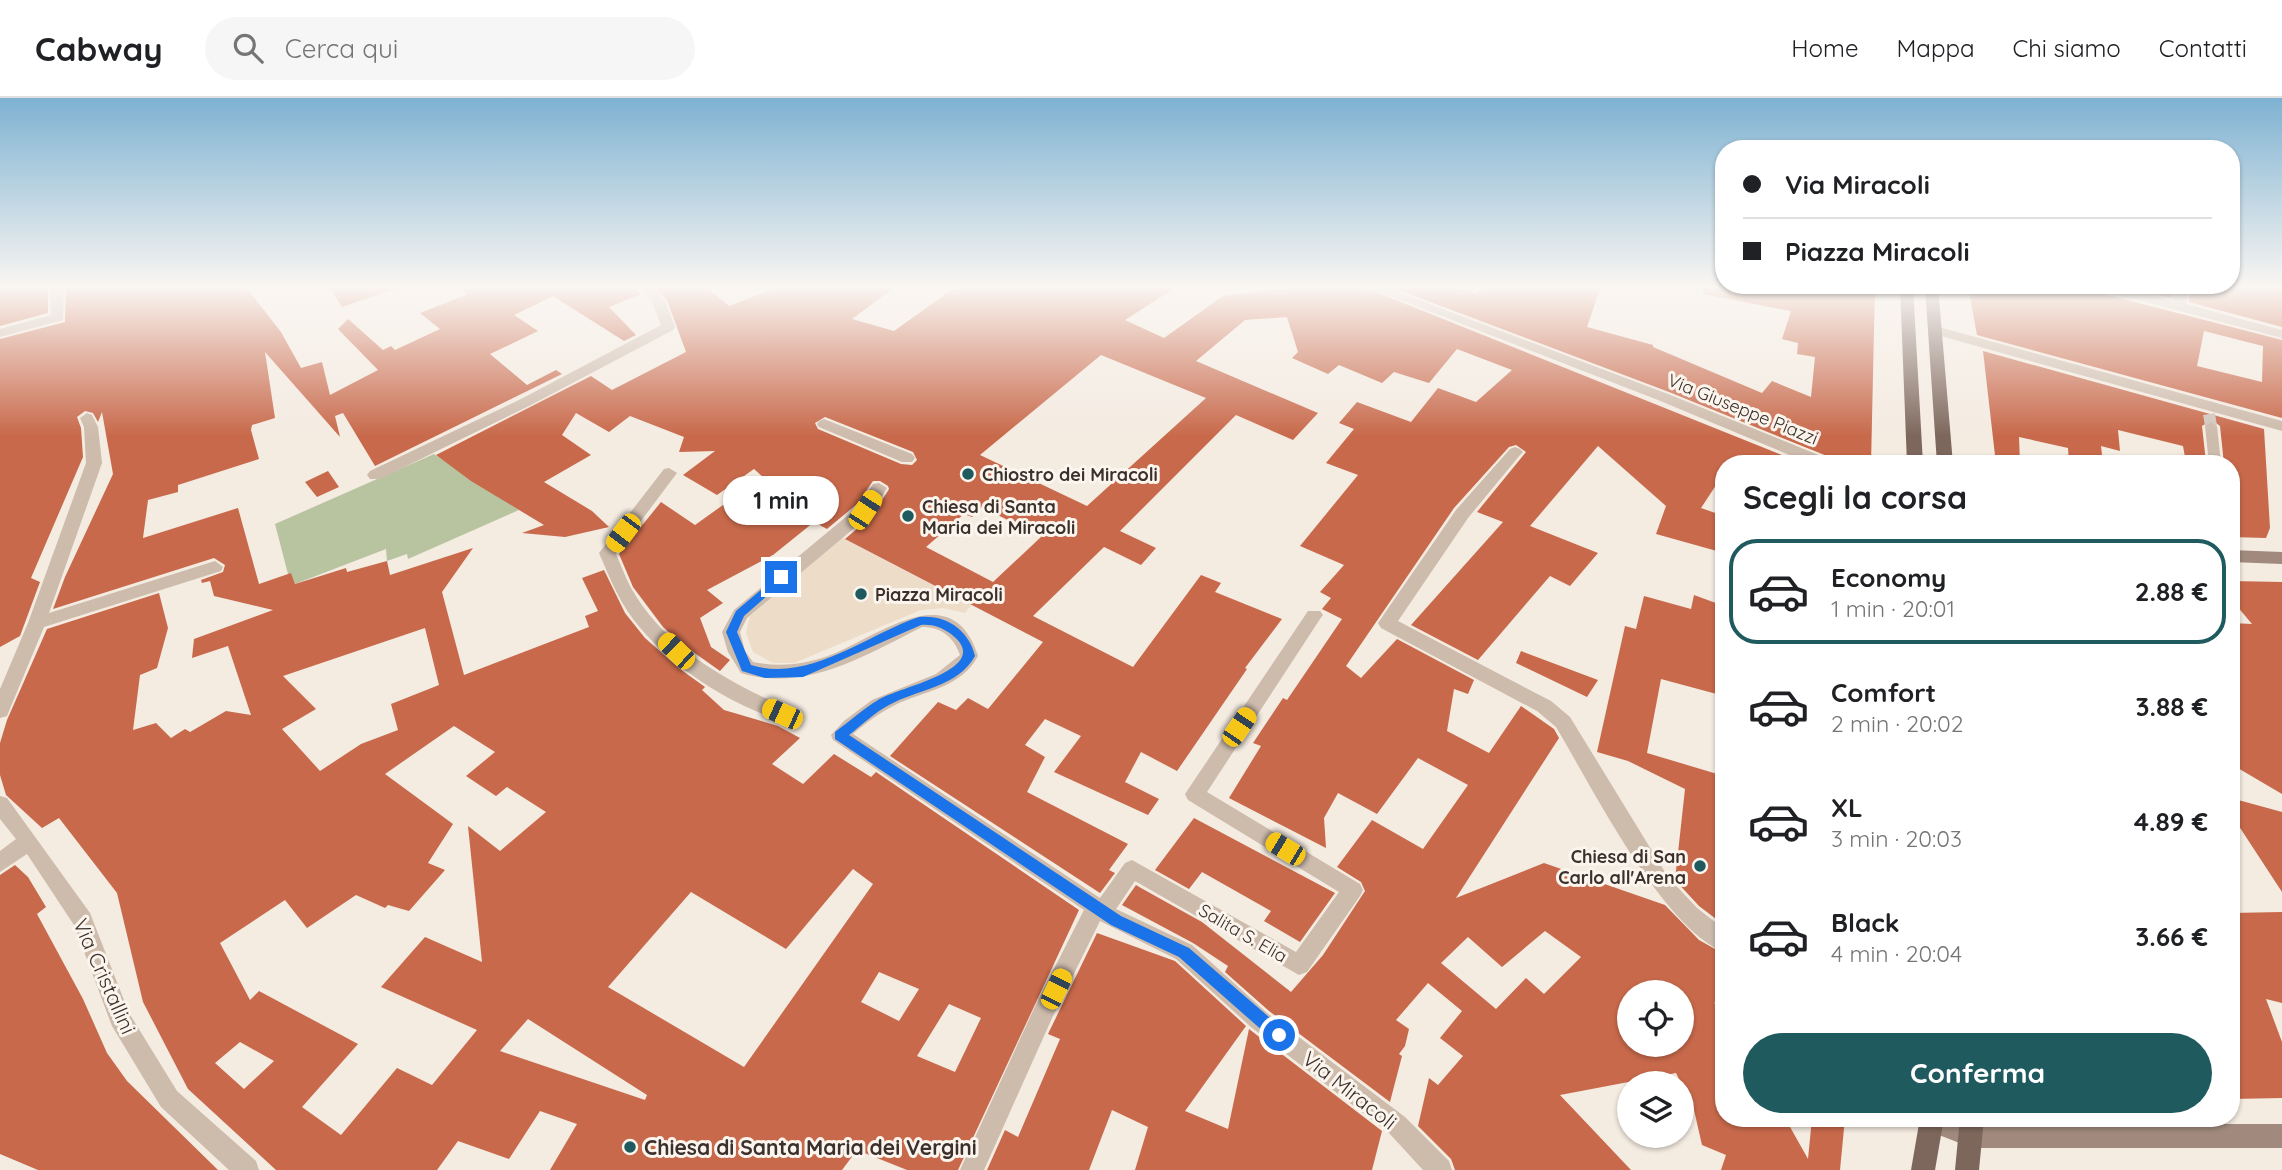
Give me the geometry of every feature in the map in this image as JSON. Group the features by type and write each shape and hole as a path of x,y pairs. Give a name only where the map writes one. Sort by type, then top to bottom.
{"main road":[{"path":"1909,336 1915,455"},
{"path":"1934,336 1944,455"},
{"path":"2240,556 2282,558"},
{"path":"1923,1170 1930,1127"},
{"path":"1967,1170 1972,1127 2282,1136"}],"street":[{"path":"375,475 449,442 651,336"},
{"name":"Via Giuseppe Piazzi","path":"1503,336 1663,397 1804,455"},
{"path":"1953,336 2209,415 2282,426"},
{"path":"2209,415 2214,455"},
{"path":"0,711 37,623 94,463 91,427 87,418"},
{"path":"824,424 907,458"},
{"path":"1515,452 1462,514 1387,623 1544,706 1563,722 1661,883 1690,915 1715,935"},
{"path":"670,473 607,554 626,594 651,627 705,676 782,714"},
{"path":"729,690 749,669 737,652 731,632 740,614 865,510 879,488"},
{"path":"37,623 215,567"},
{"name":"Salita S. Elia","path":"1100,909 1132,869 1299,965 1353,890 1195,794 1314,615"},
{"name":"Via Miracoli","path":"749,669 765,674 803,672 919,621 930,620 948,626 963,637 969,656 964,665 951,675 884,702 840,735 1116,920 1184,952 1259,1020 1397,1125 1440,1170"},
{"name":"Via Cristallini","path":"0,804 83,920 120,1019 169,1099 247,1170"},
{"path":"0,863 29,841"},
{"path":"972,1170 1045,1009 1100,909"}],"green space":[{"path":"434,454 519,510 408,559 407,554 387,561 386,549 295,584 291,574 288,574 275,524"}],"shaded area":[{"name":"Piazza Miracoli","path":"841,537 971,605 965,613 943,608 921,610 794,663 773,663 753,652 746,633 750,616"}],"building":[{"path":"11,336 283,336 301,368 322,362 330,395 378,370 345,336 367,336 383,350 391,346 395,350 425,336 528,336 490,354 527,385 556,370 562,374 375,466 343,413 335,416 340,437 265,352 275,418 252,425 259,459 178,485 178,492 148,500 143,538 238,508 259,584 291,573 295,584 346,568 347,572 387,561 390,575 473,548 442,592 464,675 589,627 585,616 598,611 582,578 604,570 625,613 645,638 705,687 702,690 724,710 778,726 800,738 772,764 803,784 834,754 871,777 876,772 1079,910 958,1170 907,1170 857,1150 842,1170 550,1170 577,1124 540,1111 509,1159 458,1141 437,1170 276,1170 188,1089 143,1002 117,893 59,818 42,828 6,795 0,775 0,743 7,720 47,629 159,593 168,628 157,668 140,675 133,730 156,723 171,738 185,729 190,732 226,711 251,715 228,646 192,658 194,639 273,610 214,596 210,581 202,583 201,580 223,572 225,565 214,558 53,609 113,474 102,412 98,422 93,413 85,411 77,417 81,428 83,457 31,578 40,582 20,636 0,647 0,339","holes":["425,628 439,685 391,704 398,730 361,744 320,771 282,729 316,709 283,676","454,726 495,752 466,776 496,796 507,787 546,812 500,851 468,826 482,962 425,937 381,987 477,1030 432,1085 397,1068 341,1135 302,1107 358,1044 259,991 250,1000 220,943 285,900 307,928 356,895 385,908 388,905 409,911 445,870 428,863 453,824 385,774","853,869 873,884 744,1067 608,987 691,892 786,949","879,972 919,989 899,1021 861,1002","949,1004 981,1018 955,1072 917,1056","528,1019 647,1095 645,1100 500,1051","240,1042 274,1061 244,1089 215,1063"]},
{"path":"616,336 634,336 624,341"},
{"path":"680,336 1226,336 1196,361 1318,413 1293,440 1236,415 1120,531 1156,548 1141,565 1104,547 1033,616 1133,667 1201,575 1221,583 1215,592 1282,619 1245,668 1247,669 1177,771 1141,752 1125,782 1159,799 1148,815 1054,772 1081,736 1045,719 1025,745 1045,757 1027,792 1128,844 1109,870 1115,873 1100,893 890,756 938,702 956,710 968,698 988,709 1043,642 845,539 873,515 889,489 888,486 880,481 873,481 857,504 827,529 814,522 773,555 707,590 723,603 700,618 711,647 730,660 720,671 663,627 633,587 619,554 661,502 695,525 730,500 752,515 782,494 754,469 717,495 683,475 715,451 679,452 684,437 630,416 609,432 576,413 562,435 591,455 544,482 592,511 609,527 565,537 522,533 544,525 471,481 436,455 591,376 612,390 686,352","holes":["1101,355 1206,398 1087,506 980,455","825,417 913,452 917,460 912,465 901,464 818,429 815,423","982,507 1041,537 993,582 926,547 964,514 972,517"]},
{"path":"1293,336 1486,336 1782,455 1715,455 1715,487 1701,508 1715,513 1715,550 1656,534 1666,506 1598,446 1530,526 1598,553 1570,586 1550,576 1478,660 1411,625 1503,522 1477,512 1526,452 1516,445 1509,447 1454,508 1346,666 1361,678 1397,639 1474,680 1468,694 1454,689 1447,731 1489,753 1521,706 1554,729 1559,738 1456,898 1544,863 1665,905 1699,940 1715,949 1715,1127 1790,1127 1808,1159 1811,1127 1844,1127 1840,1170 1721,1170 1726,1155 1702,1145 1694,1110 1694,1071 1617,1071 1617,1084 1560,1095 1631,1170 1455,1170 1451,1159 1418,1126 1429,1078 1438,1085 1463,1056 1440,1038 1462,1011 1428,983 1396,1020 1409,1029 1405,1046 1399,1054 1402,1056 1390,1102 1269,1011 1225,972 1228,966 1193,943 1122,905 1136,885 1202,922 1291,992 1323,955 1365,891 1361,882 1337,867 1372,820 1423,849 1468,785 1418,758 1377,814 1338,793 1324,818 1326,848 1229,798 1261,746 1253,743 1283,698 1287,700 1342,619 1322,609 1331,598 1320,592 1344,565 1300,546 1358,475 1326,463 1354,429 1339,423 1357,402 1411,422 1438,388 1476,402 1512,370 1457,349 1429,383 1394,372 1382,383 1339,365 1328,374 1292,358 1298,352","holes":["1545,931 1581,957 1544,994 1526,978 1496,1009 1441,963 1468,937 1502,967"]},
{"path":"1521,336 1620,336 1653,345 1762,393 1772,381 1811,397 1815,357 1797,354 1798,343 1782,339 1783,336 1874,336 1871,455 1825,455"},
{"path":"1981,336 2203,336 2197,366 2262,382 2263,346 2224,336 2267,336 2282,340 2282,418"},
{"path":"1983,351 2264,429 2270,528 2266,538 2240,537 2240,455 2223,455 2220,426 2212,420 2202,426 2205,455 2185,455 2183,446 2118,430 2120,451 2101,446 2102,455 2068,455 2068,448 2019,437 2020,455 1995,455"},
{"path":"328,471 339,487 317,497 305,482"},
{"path":"2240,581 2282,582 2282,794 2240,769 2240,623 2252,624 2240,610"},
{"path":"1694,595 1715,603 1715,694 1661,679 1647,753 1715,773 1715,918 1699,906 1675,880 1685,789 1628,761 1597,752 1625,626 1636,629 1644,596 1691,609"},
{"path":"1521,651 1598,680 1587,697 1516,663"},
{"path":"2240,800 2282,812 2282,892 2240,828"},
{"path":"1194,818 1335,893 1300,942 1264,921 1271,911 1202,872 1189,889 1155,870"},
{"path":"15,865 28,877 46,907 37,914 83,999 107,1053 127,1081 218,1170 38,1170 0,1154 0,875"},
{"path":"2282,912 2282,1003 2266,999 2282,1042 2282,1098 2240,1099 2240,913"},
{"path":"1097,933 1175,961 1246,1026 1185,1111 1228,1129 1249,1029 1382,1131 1372,1170 1135,1170 1148,1127 1112,1110 1089,1170 987,1170 1005,1130 1018,1137 1060,1039 1048,1034"}],"tunnel":[{"path":"2209,414 2211,426"}],"place":[{"name":"Chiostro dei Miracoli","path":"968,474"},
{"name":"Chiesa di Santa Maria dei Miracoli","path":"908,516"},
{"name":"Piazza Miracoli","path":"861,594"},
{"name":"Chiesa di San Carlo all'Arena","path":"1700,866"},
{"name":"Chiesa di Santa Maria dei Vergini","path":"630,1147"}],"route":[{"path":"781,577 740,614 731,632 737,652 747,668 765,674 786,675 803,672 831,662 919,621 930,620 948,626 963,637 967,645 969,656 964,665 951,675 884,702 840,735 1116,920 1184,952 1279,1035"}]}
